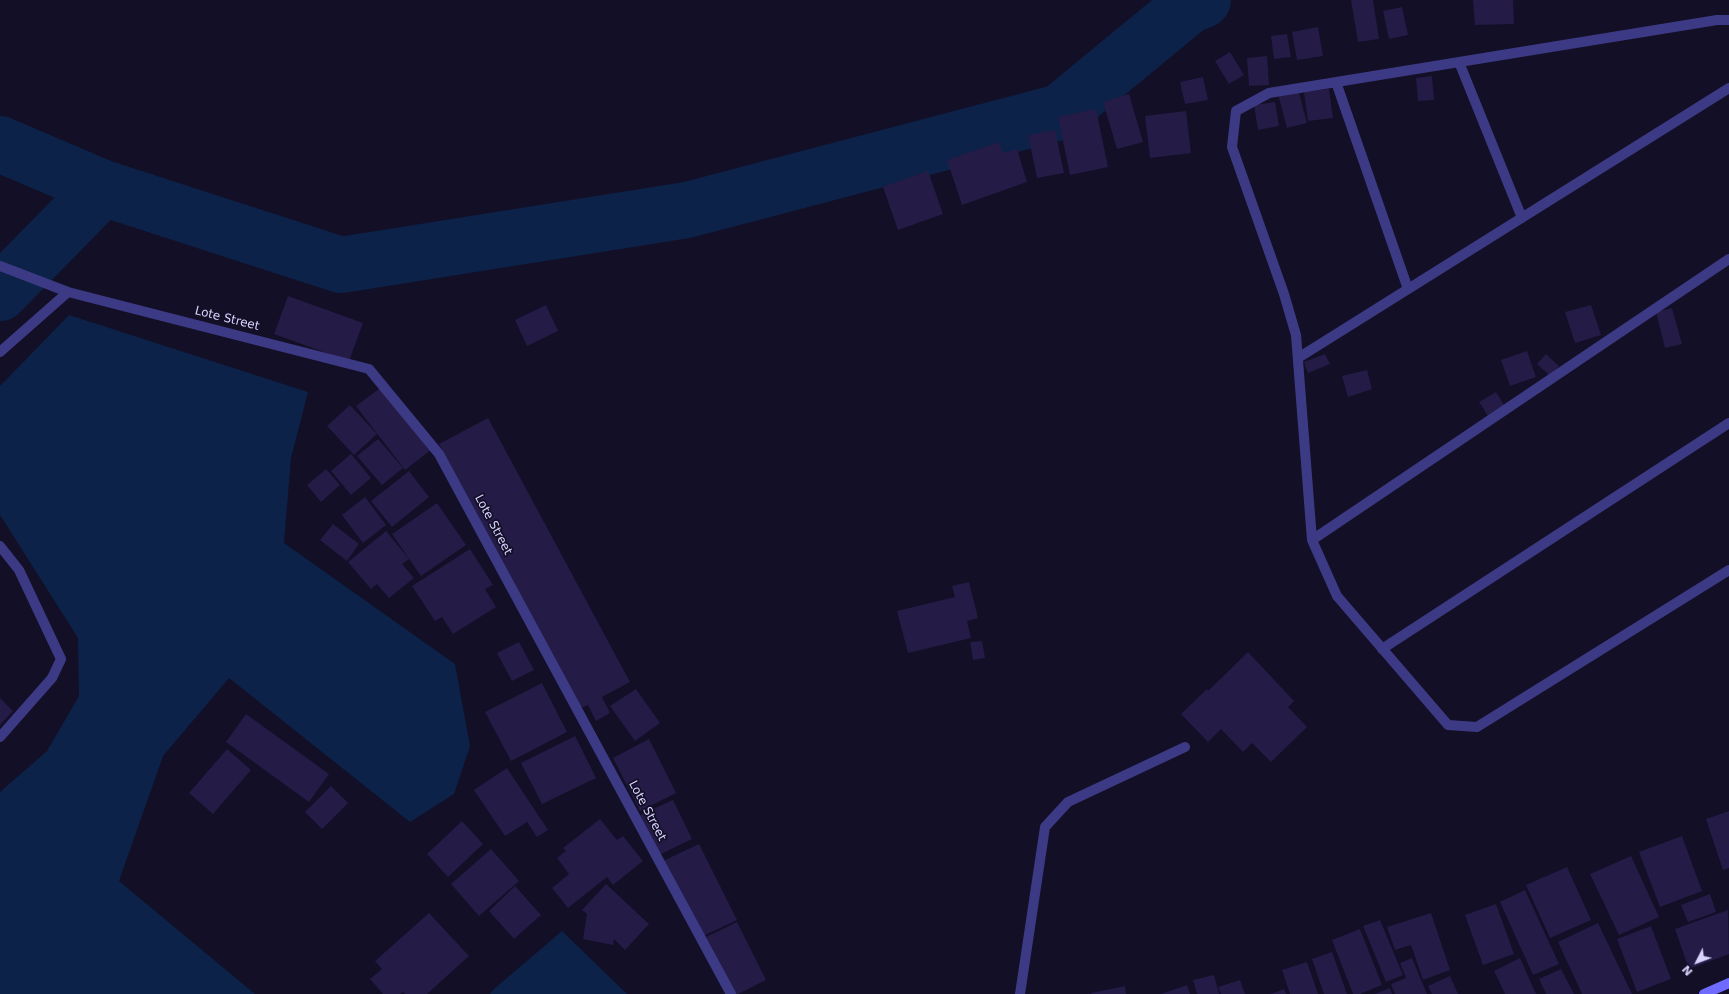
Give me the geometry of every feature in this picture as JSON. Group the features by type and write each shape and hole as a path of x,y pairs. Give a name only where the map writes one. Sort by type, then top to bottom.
{"main road":[{"path":"1704,994 1729,983"}],"street":[{"path":"1729,20 1717,20 1269,93 1236,112 1232,147 1284,294 1296,335 1312,540 1337,596 1448,724 1477,727 1729,570"},
{"path":"1459,62 1522,218"},
{"path":"1336,82 1408,289"},
{"path":"1298,358 1729,88"},
{"path":"1312,540 1729,259"},
{"name":"Lote Street","path":"0,266 68,292 369,369 440,454 731,994"},
{"path":"0,352 68,292"},
{"path":"1382,648 1729,423"},
{"path":"0,546 19,570 61,659 52,678 0,737"},
{"path":"1020,994 1045,827 1068,802 1185,747"}],"water":[{"path":"69,315 308,392 291,458 284,543 455,664 470,746 454,794 410,822 229,678 163,756 119,881 255,994 0,994 0,792 47,751 79,696 78,638 0,515 0,386"},
{"path":"562,931 627,994 490,994 494,989"}],"building":[{"path":"1351,0 1373,0 1379,39 1358,42"},
{"path":"1473,0 1513,0 1514,24 1475,25"},
{"path":"1402,7 1408,35 1389,39 1383,11"},
{"path":"1318,27 1323,56 1297,60 1292,32"},
{"path":"1287,34 1291,57 1274,59 1271,36"},
{"path":"1230,52 1244,75 1229,84 1215,61"},
{"path":"1267,56 1269,85 1249,86 1247,58"},
{"path":"1432,76 1434,100 1418,101 1416,78"},
{"path":"1203,77 1208,100 1185,104 1180,82"},
{"path":"1298,89 1307,123 1287,128 1278,94"},
{"path":"1329,89 1333,118 1308,121 1304,92"},
{"path":"1129,94 1143,142 1117,149 1103,102"},
{"path":"1275,102 1279,126 1258,130 1254,105"},
{"path":"1096,109 1108,167 1070,175 1058,117"},
{"path":"1186,111 1191,153 1150,158 1145,116"},
{"path":"1055,130 1064,173 1037,178 1028,135"},
{"path":"999,142 1003,153 1017,149 1027,182 962,205 947,160"},
{"path":"928,171 943,214 898,230 883,187"},
{"path":"288,296 363,323 349,361 274,334"},
{"path":"546,305 558,331 527,346 515,320"},
{"path":"1591,305 1601,335 1575,343 1565,312"},
{"path":"1672,308 1682,344 1665,348 1656,312"},
{"path":"1527,351 1536,377 1510,386 1501,360"},
{"path":"1325,354 1330,364 1308,373 1304,362"},
{"path":"1546,354 1559,366 1550,376 1537,364"},
{"path":"1367,370 1372,389 1348,397 1342,376"},
{"path":"383,386 432,449 405,470 356,406"},
{"path":"1496,392 1504,405 1488,416 1479,402"},
{"path":"350,405 377,434 354,455 327,426"},
{"path":"488,418 630,682 602,697 610,713 596,721 588,705 581,708 439,444"},
{"path":"378,439 403,468 382,485 357,456"},
{"path":"351,454 371,478 351,495 331,471"},
{"path":"326,469 340,485 321,502 307,485"},
{"path":"409,471 429,497 392,527 371,501"},
{"path":"365,497 386,525 363,543 342,515"},
{"path":"437,503 466,545 421,576 392,534"},
{"path":"333,524 359,544 347,561 320,540"},
{"path":"386,531 409,559 402,564 414,578 389,598 377,584 371,589 348,562"},
{"path":"470,549 493,585 485,589 496,607 453,634 442,617 435,621 412,586"},
{"path":"969,582 978,618 967,621 971,638 908,653 897,611 955,597 952,586"},
{"path":"982,641 985,658 973,660 970,642"},
{"path":"519,642 534,670 512,681 497,653"},
{"path":"1248,652 1294,701 1288,707 1307,727 1271,762 1252,743 1243,752 1221,729 1208,742 1181,714 1207,689 1208,691"},
{"path":"542,683 567,732 511,761 485,712"},
{"path":"636,689 660,723 635,741 610,706"},
{"path":"0,698 13,711 0,725"},
{"path":"246,714 329,774 309,802 226,742"},
{"path":"575,736 596,778 542,804 521,763"},
{"path":"649,739 676,793 640,811 613,758"},
{"path":"227,749 251,770 213,814 189,793"},
{"path":"507,768 548,830 537,837 527,822 505,836 474,790"},
{"path":"331,786 348,803 322,829 305,812"},
{"path":"673,800 692,839 659,855 640,815"},
{"path":"1729,811 1729,868 1723,870 1706,819"},
{"path":"600,819 617,840 623,836 643,861 613,885 607,877 568,908 552,888 569,874 557,858 566,851 563,848"},
{"path":"462,821 483,844 448,877 427,854"},
{"path":"1682,836 1702,891 1660,907 1639,852"},
{"path":"699,844 737,920 701,937 663,861"},
{"path":"491,849 519,881 479,916 451,884"},
{"path":"1631,856 1659,917 1619,935 1590,874"},
{"path":"1567,867 1591,920 1550,938 1526,885"},
{"path":"606,884 649,924 625,950 614,939 613,945 583,939 587,914 582,910"},
{"path":"515,886 541,915 514,939 489,911"},
{"path":"1525,890 1559,964 1533,975 1500,902"},
{"path":"1710,894 1716,912 1688,922 1681,905"},
{"path":"1496,904 1514,954 1483,965 1465,915"},
{"path":"1728,910 1729,954 1689,969 1675,929"},
{"path":"429,913 469,956 427,994 405,994 403,992 400,994 383,994 370,979 382,969 375,961"},
{"path":"1431,913 1450,970 1423,980 1411,945 1395,950 1387,927"},
{"path":"1380,920 1403,975 1386,982 1363,926"},
{"path":"737,922 766,980 738,994 734,994 706,937"},
{"path":"1598,923 1632,994 1582,994 1558,942"},
{"path":"1651,926 1671,979 1637,992 1617,939"},
{"path":"1360,929 1382,985 1360,994 1353,994 1332,940"},
{"path":"1332,952 1347,994 1324,994 1312,959"},
{"path":"1412,958 1427,994 1395,994 1391,984 1406,978 1400,963"},
{"path":"1520,958 1536,994 1505,994 1494,971"},
{"path":"1307,962 1318,994 1290,994 1282,970"},
{"path":"1561,969 1574,994 1546,994 1539,979"},
{"path":"1214,975 1219,994 1197,994 1193,980"},
{"path":"1450,976 1458,994 1432,994 1428,986"},
{"path":"1240,980 1245,994 1221,994 1218,987"},
{"path":"1187,985 1190,994 1161,994"},
{"path":"1125,986 1126,994 1091,993"},
{"path":"1390,988 1392,994 1375,994"},
{"path":"1284,989 1286,994 1271,994"}],"waterway":[{"path":"0,144 103,188 341,265 687,210 1060,112 1190,5 1203,0"},
{"path":"0,293 103,188"}]}
